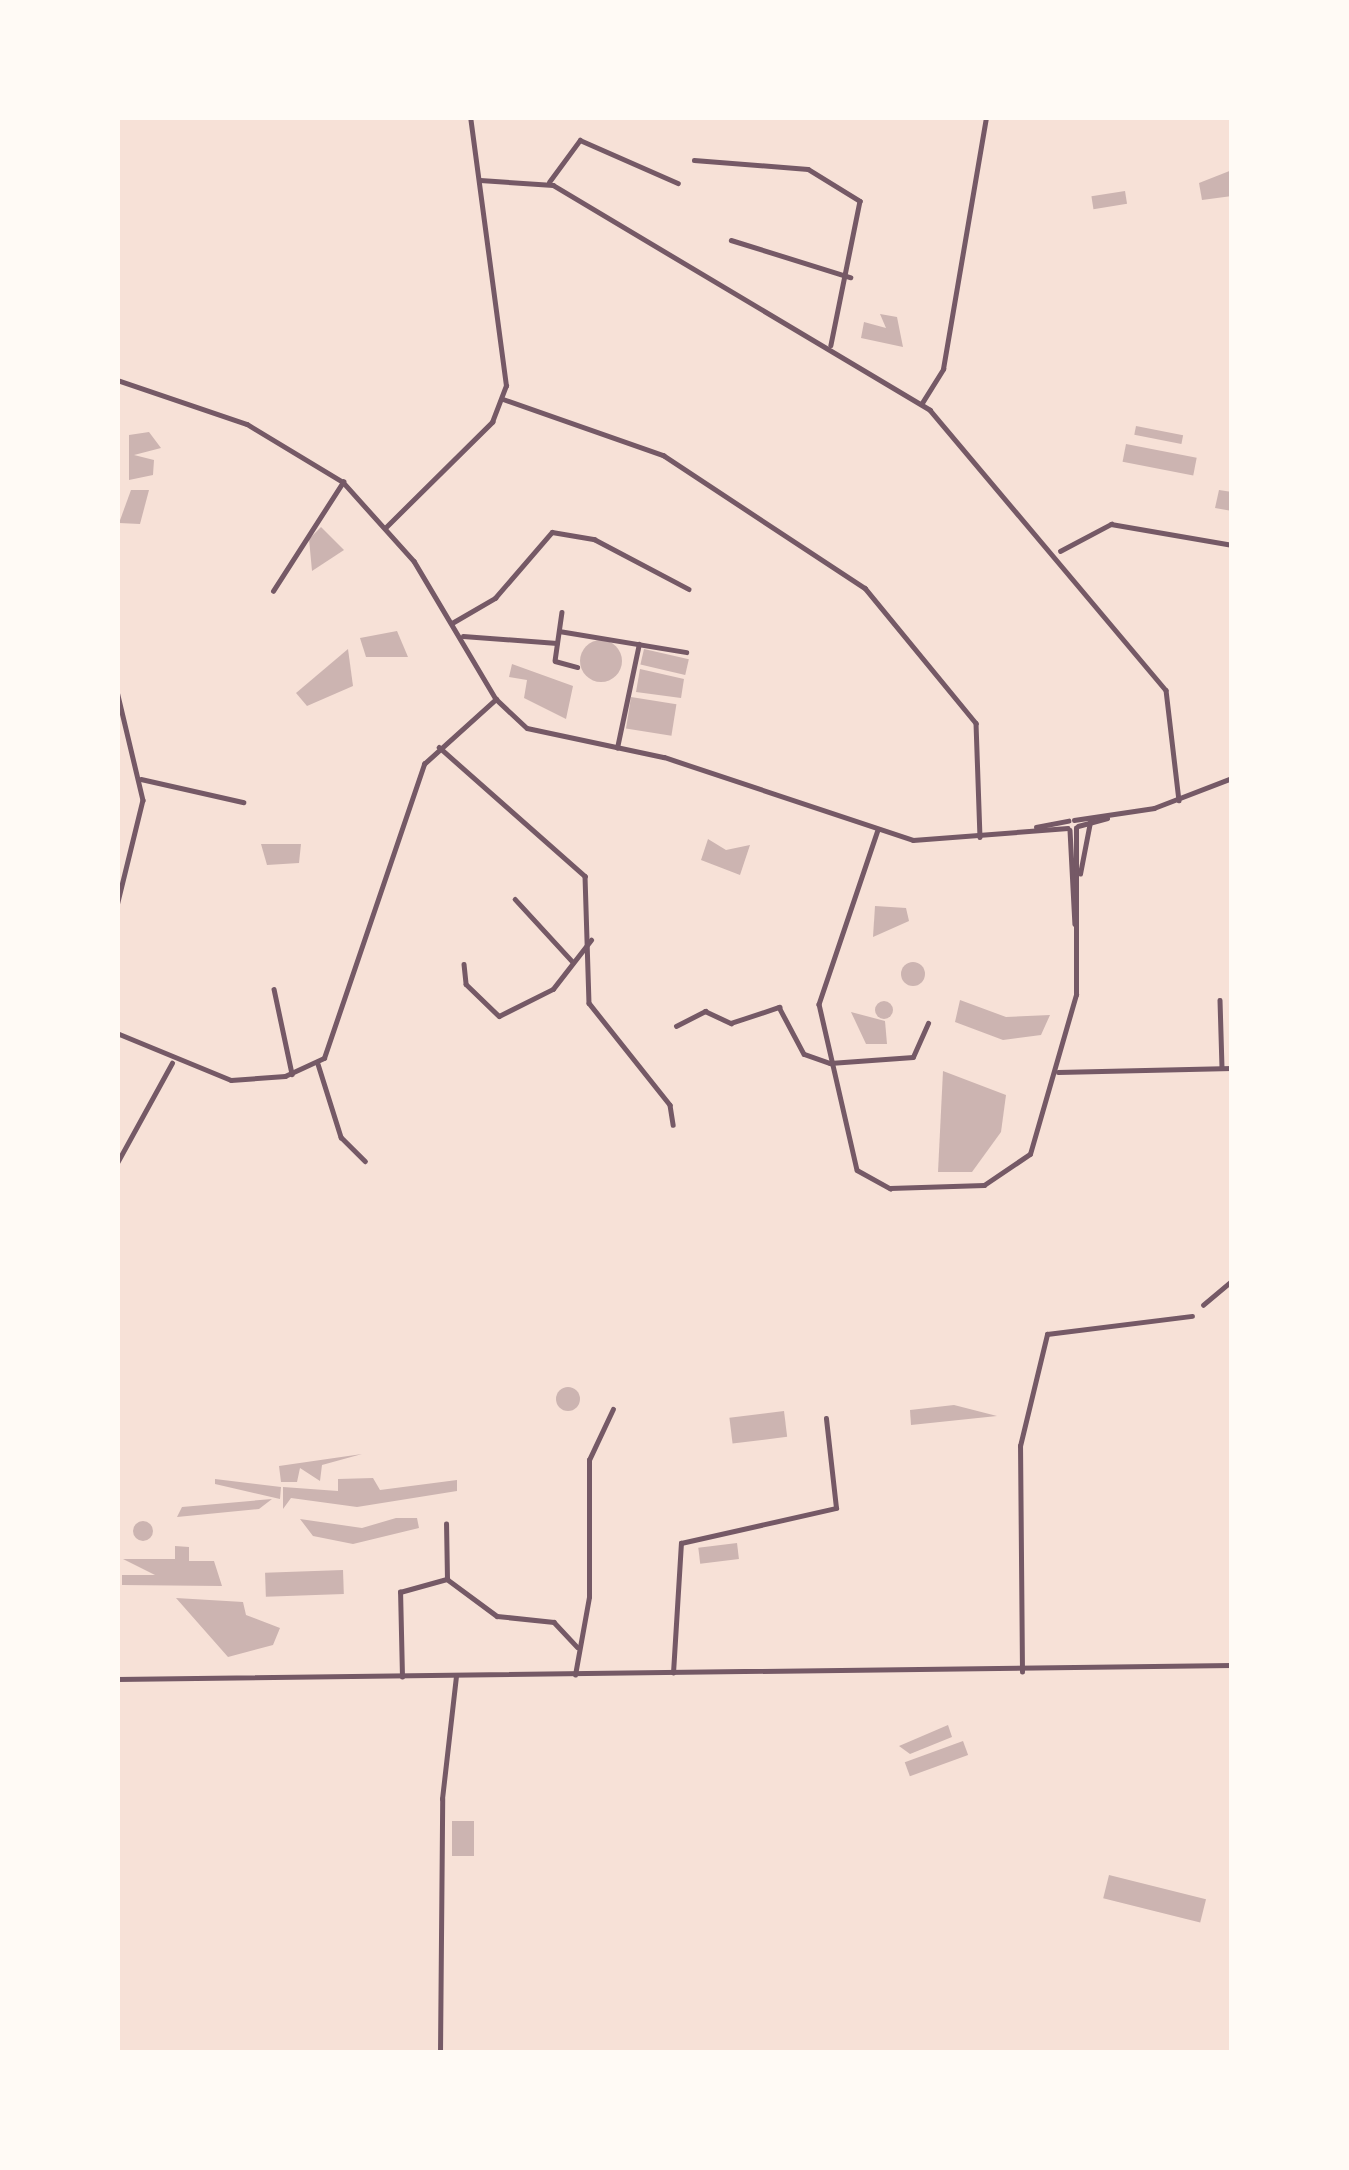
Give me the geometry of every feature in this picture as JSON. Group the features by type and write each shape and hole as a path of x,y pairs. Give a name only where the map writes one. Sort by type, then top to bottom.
{"street":[{"path":"386,528 503,399 470,117"},
{"path":"922,403 943,369 986,117"},
{"path":"548,183 578,140 678,182"},
{"path":"694,160 808,170 858,199 850,277 830,346"},
{"path":"479,180 548,183 922,403 1060,551 1171,700 1179,800"},
{"path":"731,240 850,277"},
{"path":"117,380 247,424 343,482 386,528 452,623 496,699 536,732 617,748 878,830 980,837 1112,816"},
{"path":"503,399 650,448 866,588 976,723 980,837"},
{"path":"273,591 343,482"},
{"path":"1060,551 1111,524 1232,544"},
{"path":"452,623 495,598 551,532 594,539 689,589"},
{"path":"562,612 554,661 577,667"},
{"path":"559,631 686,652"},
{"path":"460,637 557,643"},
{"path":"617,748 639,644"},
{"path":"117,691 141,779 117,906"},
{"path":"117,1033 231,1080 292,1074 317,1063 340,1029 356,937 399,820 439,747 496,699"},
{"path":"439,747 576,862 594,899 591,1007 660,1090 673,1125"},
{"path":"1072,825 1179,800 1232,778"},
{"path":"141,779 243,802"},
{"path":"1075,878 1090,822"},
{"path":"878,830 820,994 830,1063 857,1170 890,1188 1011,1176 1034,1147 1076,995 1072,825"},
{"path":"515,898 572,961"},
{"path":"464,964 466,984 499,1016 542,998 593,938"},
{"path":"274,989 292,1074"},
{"path":"1220,1000 1222,1068"},
{"path":"676,1026 705,1011 731,1023 779,1007 807,1057 830,1063 913,1057 928,1023"},
{"path":"117,1163 174,1060"},
{"path":"317,1063 341,1137 365,1161"},
{"path":"1055,1072 1232,1068"},
{"path":"1203,1305 1232,1281"},
{"path":"1022,1672 1020,1445 1047,1334 1192,1316"},
{"path":"575,1675 589,1597 589,1460 614,1409"},
{"path":"673,1673 680,1544 836,1508 826,1419"},
{"path":"446,1524 447,1579"},
{"path":"402,1677 401,1589 447,1579 497,1616 558,1624 577,1647"},
{"path":"117,1679 1022,1672 1232,1665"},
{"path":"440,2053 442,1799 456,1677"}],"building":[{"path":"1232,170 1232,196 1202,200 1199,183"},
{"path":"1125,191 1127,204 1093,209 1091,196"},
{"path":"880,314 897,317 903,347 861,338 864,322 886,328"},
{"path":"1136,426 1183,435 1181,444 1134,435"},
{"path":"149,432 161,448 134,455 154,460 153,475 129,480 129,435"},
{"path":"1126,444 1197,458 1193,475 1123,462"},
{"path":"131,490 149,490 140,524 119,523"},
{"path":"1219,490 1232,492 1232,511 1215,508"},
{"path":"321,527 344,550 312,571 309,539"},
{"path":"397,631 408,657 366,657 360,638"},
{"path":"601,640 616,646 622,661 616,676 601,682 586,676 580,661 586,646"},
{"path":"348,649 353,686 307,706 296,693"},
{"path":"644,649 689,659 685,675 640,665"},
{"path":"512,664 573,686 566,719 524,698 527,680 509,677"},
{"path":"640,669 684,679 681,698 636,692"},
{"path":"631,697 676,704 671,736 626,729"},
{"path":"708,839 726,850 750,845 740,875 701,860"},
{"path":"261,844 301,844 299,863 267,865"},
{"path":"875,906 906,908 909,921 873,937"},
{"path":"913,962 925,974 913,986 901,974"},
{"path":"960,1000 1006,1017 1050,1015 1041,1035 1003,1040 955,1022"},
{"path":"884,1001 893,1010 884,1019 875,1010"},
{"path":"851,1012 885,1021 887,1044 866,1044"},
{"path":"943,1071 1006,1095 1001,1132 972,1172 938,1172"},
{"path":"568,1387 580,1399 568,1411 556,1399"},
{"path":"954,1405 997,1416 911,1425 910,1410"},
{"path":"784,1411 787,1437 733,1444 729,1418"},
{"path":"362,1454 322,1465 320,1481 300,1468 297,1482 281,1482 279,1466"},
{"path":"373,1478 380,1490 457,1480 457,1491 357,1507 291,1498 283,1509 283,1487 338,1491 338,1479"},
{"path":"215,1479 281,1487 280,1499 215,1484"},
{"path":"272,1499 259,1509 177,1517 182,1507"},
{"path":"396,1518 417,1518 419,1528 353,1544 313,1536 300,1519 362,1528"},
{"path":"143,1521 153,1531 143,1541 133,1531"},
{"path":"737,1543 739,1559 700,1564 698,1548"},
{"path":"175,1546 189,1547 189,1561 214,1561 222,1586 122,1585 122,1575 155,1575 123,1559 175,1559"},
{"path":"343,1570 344,1594 266,1597 265,1573"},
{"path":"176,1598 243,1602 246,1615 280,1628 273,1645 228,1657"},
{"path":"948,1725 952,1737 910,1754 899,1746"},
{"path":"963,1741 968,1755 910,1776 905,1762"},
{"path":"452,1821 474,1821 474,1856 452,1856"},
{"path":"1109,1875 1206,1899 1200,1922 1103,1898"}]}
